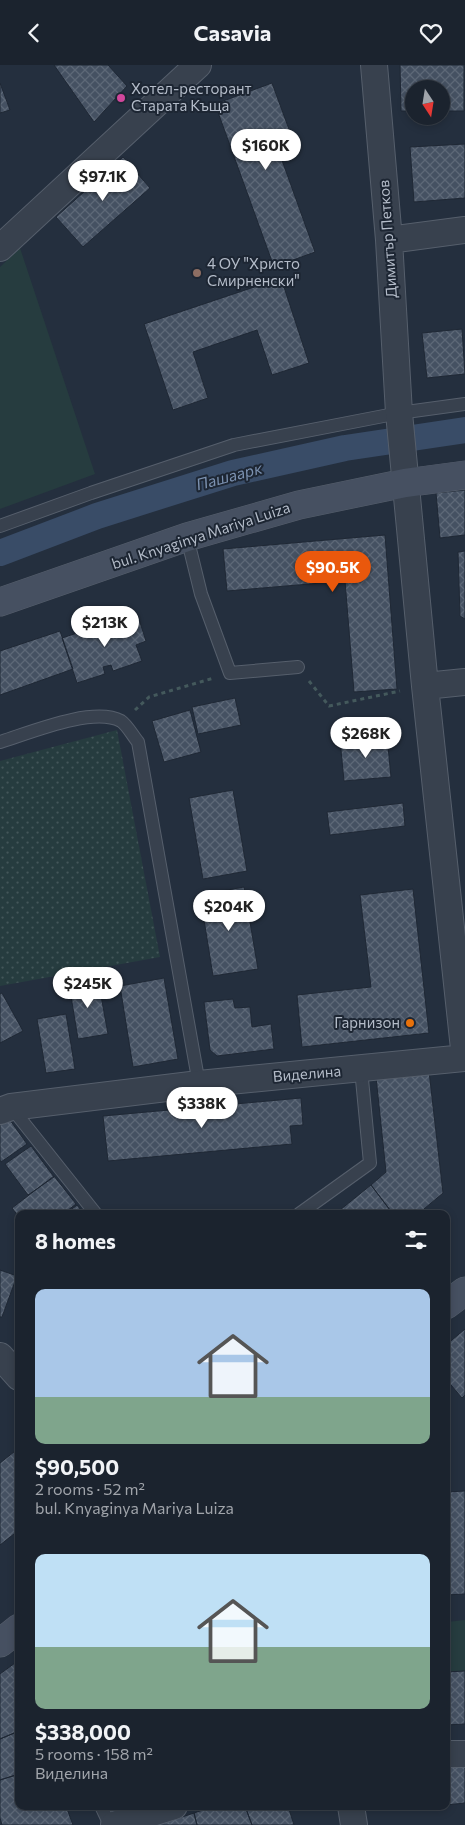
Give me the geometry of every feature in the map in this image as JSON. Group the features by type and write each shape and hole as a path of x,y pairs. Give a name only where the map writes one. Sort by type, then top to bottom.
{"street":[{"path":"0,248 198,65"},
{"name":"Димитър Петков","path":"374,65 389,240 405,483 465,1058"},
{"path":"389,240 465,230"},
{"name":"bul. Knyaginya Mariya Luiza","path":"0,602 187,537 299,505 405,483 465,475"},
{"path":"425,686 465,682"},
{"name":"Виделина","path":"5,1109 199,1084 465,1058"},
{"path":"450,1302 465,1291"},
{"path":"0,1356 15,1373"},
{"path":"0,1643 15,1631"},
{"path":"450,1754 465,1755"},
{"path":"114,1825 161,1810"},
{"path":"352,1810 354,1825"}],"lane":[{"path":"0,526 234,445 399,413 465,404"},
{"path":"187,537 201,594 230,673 298,667"},
{"path":"0,742 76,718 109,718 122,722 138,742 199,1084"},
{"path":"305,1210 370,1163 361,1069"},
{"path":"5,1109 93,1210"},
{"path":"103,1810 110,1825"}],"path":[{"path":"298,667 329,706 425,686"},
{"path":"122,722 149,697 230,673"}],"green space":[{"path":"20,248 95,474 0,509 0,267"},
{"path":"117,730 160,957 0,986 0,761"},
{"path":"465,1620 465,1671 450,1672 450,1622"}],"building":[{"path":"54,65 108,65 127,86 94,122"},
{"path":"400,65 464,65 464,111 450,111 450,80 405,80 405,111 401,111"},
{"path":"0,83 10,110 0,113"},
{"path":"272,83 290,132 274,138 315,252 274,267 215,104"},
{"path":"465,144 465,198 414,202 410,147"},
{"path":"123,157 150,188 83,247 56,217"},
{"path":"281,278 309,363 272,375 257,330 193,352 208,398 173,410 144,324"},
{"path":"462,329 465,374 427,378 422,333"},
{"path":"465,490 465,535 440,538 436,493"},
{"path":"385,535 397,689 354,692 345,581 227,591 223,549"},
{"path":"465,551 465,619 460,616 458,552"},
{"path":"137,613 146,641 136,645 142,661 113,671 111,665 103,667 105,674 77,683 62,638"},
{"path":"60,631 73,669 0,695 0,651"},
{"path":"235,698 241,725 198,734 192,707"},
{"path":"190,710 201,752 164,762 152,721"},
{"path":"387,736 391,777 344,781 340,740"},
{"path":"233,790 247,871 203,879 189,798"},
{"path":"403,803 405,826 330,835 327,812"},
{"path":"244,887 258,969 213,976 200,895"},
{"path":"413,889 429,1033 302,1047 297,995 371,987 360,895"},
{"path":"164,978 178,1059 133,1067 120,986"},
{"path":"98,979 108,1034 78,1039 69,984"},
{"path":"2,993 23,1031 0,1043 0,994"},
{"path":"233,999 235,1008 250,1007 252,1027 271,1024 274,1049 217,1056 210,1050 204,1002"},
{"path":"66,1014 75,1069 46,1073 37,1019"},
{"path":"429,1071 443,1193 423,1210 390,1210 371,1185 386,1172 376,1077"},
{"path":"301,1098 303,1125 290,1126 292,1144 108,1161 103,1116"},
{"path":"5,1113 27,1144 1,1162 0,1117"},
{"path":"31,1146 54,1177 28,1195 5,1164"},
{"path":"54,1176 76,1204 68,1210 15,1210 15,1212 12,1208"},
{"path":"371,1185 390,1210 340,1210"},
{"path":"77,1205 81,1210 71,1210"},
{"path":"0,1270 15,1275 15,1281 2,1317 0,1317"},
{"path":"465,1329 465,1395 462,1398 450,1384 450,1342"},
{"path":"15,1451 15,1533 0,1545 0,1463"},
{"path":"465,1491 465,1594 450,1595 450,1492"},
{"path":"15,1663 15,1733 0,1739 0,1674"},
{"path":"465,1671 465,1724 450,1725 450,1672"},
{"path":"15,1733 15,1775 0,1780 0,1739"},
{"path":"465,1766 465,1803 450,1805 450,1768"},
{"path":"15,1775 15,1810 67,1810 73,1825 2,1825 0,1818 0,1780"},
{"path":"203,1810 246,1810 252,1825 197,1825 194,1813"},
{"path":"246,1810 289,1810 294,1825 252,1825"},
{"path":"194,1813 197,1825 158,1825"}],"waterway":[{"name":"Пашаарк","path":"0,553 97,516 233,473 345,448 465,430"}],"place":[{"name":"Хотел-ресторант Старата Къща","path":"121,98"},
{"name":"4 ОУ \"Христо Смирненски\"","path":"197,273"},
{"name":"Гарнизон","path":"410,1023"}]}
